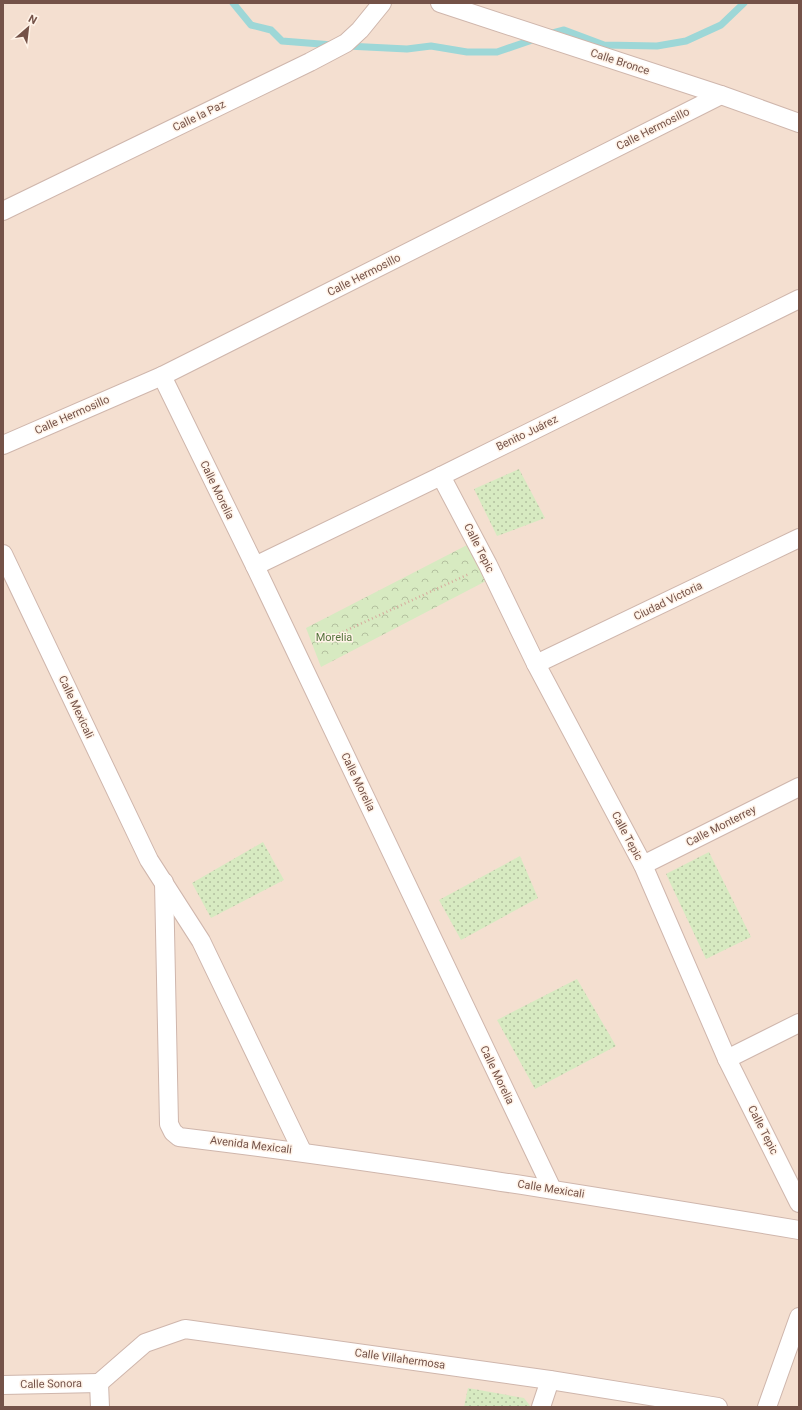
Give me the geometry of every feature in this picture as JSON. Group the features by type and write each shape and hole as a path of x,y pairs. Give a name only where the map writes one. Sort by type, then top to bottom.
{"street":[{"name":"Calle la Paz","path":"3,211 310,62 346,43 360,30 382,3"},
{"name":"Calle Bronce","path":"440,3 721,95 799,123"},
{"name":"Calle Hermosillo","path":"3,445 162,376 721,95"},
{"name":"Benito Juárez","path":"255,566 799,299"},
{"name":"Calle Morelia","path":"162,376 255,566 552,1189"},
{"name":"Calle Tepic","path":"441,476 488,564 536,664 643,865 727,1058 799,1203"},
{"name":"Ciudad Victoria","path":"536,664 799,538"},
{"name":"Calle Mexicali","path":"3,554 148,860"},
{"name":"Calle Monterrey","path":"643,865 799,787"},
{"name":"Avenida Mexicali","path":"148,860 164,882 201,941 302,1152"},
{"name":"Avenida Mexicali","path":"164,882 169,1124 173,1132 179,1137 302,1152"},
{"path":"727,1058 799,1023"},
{"name":"Calle Mexicali","path":"302,1152 552,1189 799,1230"},
{"path":"767,1407 799,1317"},
{"name":"Calle Villahermosa","path":"99,1384 145,1342 185,1329 550,1380 718,1407"},
{"path":"541,1407 550,1380"},
{"path":"99,1384 100,1407"},
{"name":"Calle Sonora","path":"3,1385 99,1384"}],"path":[{"path":"321,642 488,564"}],"shaded area":[{"path":"3,3 799,3 799,1407 3,1407"}],"green space":[{"path":"519,469 545,518 497,536 474,489"},
{"name":"Morelia","path":"469,544 486,581 321,667 306,628"},
{"path":"263,842 284,880 211,918 192,883"},
{"path":"709,852 751,937 706,959 666,874"},
{"path":"520,856 538,898 461,940 439,900"},
{"path":"577,979 616,1046 535,1089 497,1020"},
{"path":"468,1388 524,1398 531,1407 464,1407"}],"waterway":[{"path":"233,3 251,25 271,30 282,41 333,45"},
{"path":"549,34 564,30 604,45 657,46 686,41 721,25 744,3"},
{"path":"347,46 407,49 431,46 467,52 497,52 538,38"}]}
